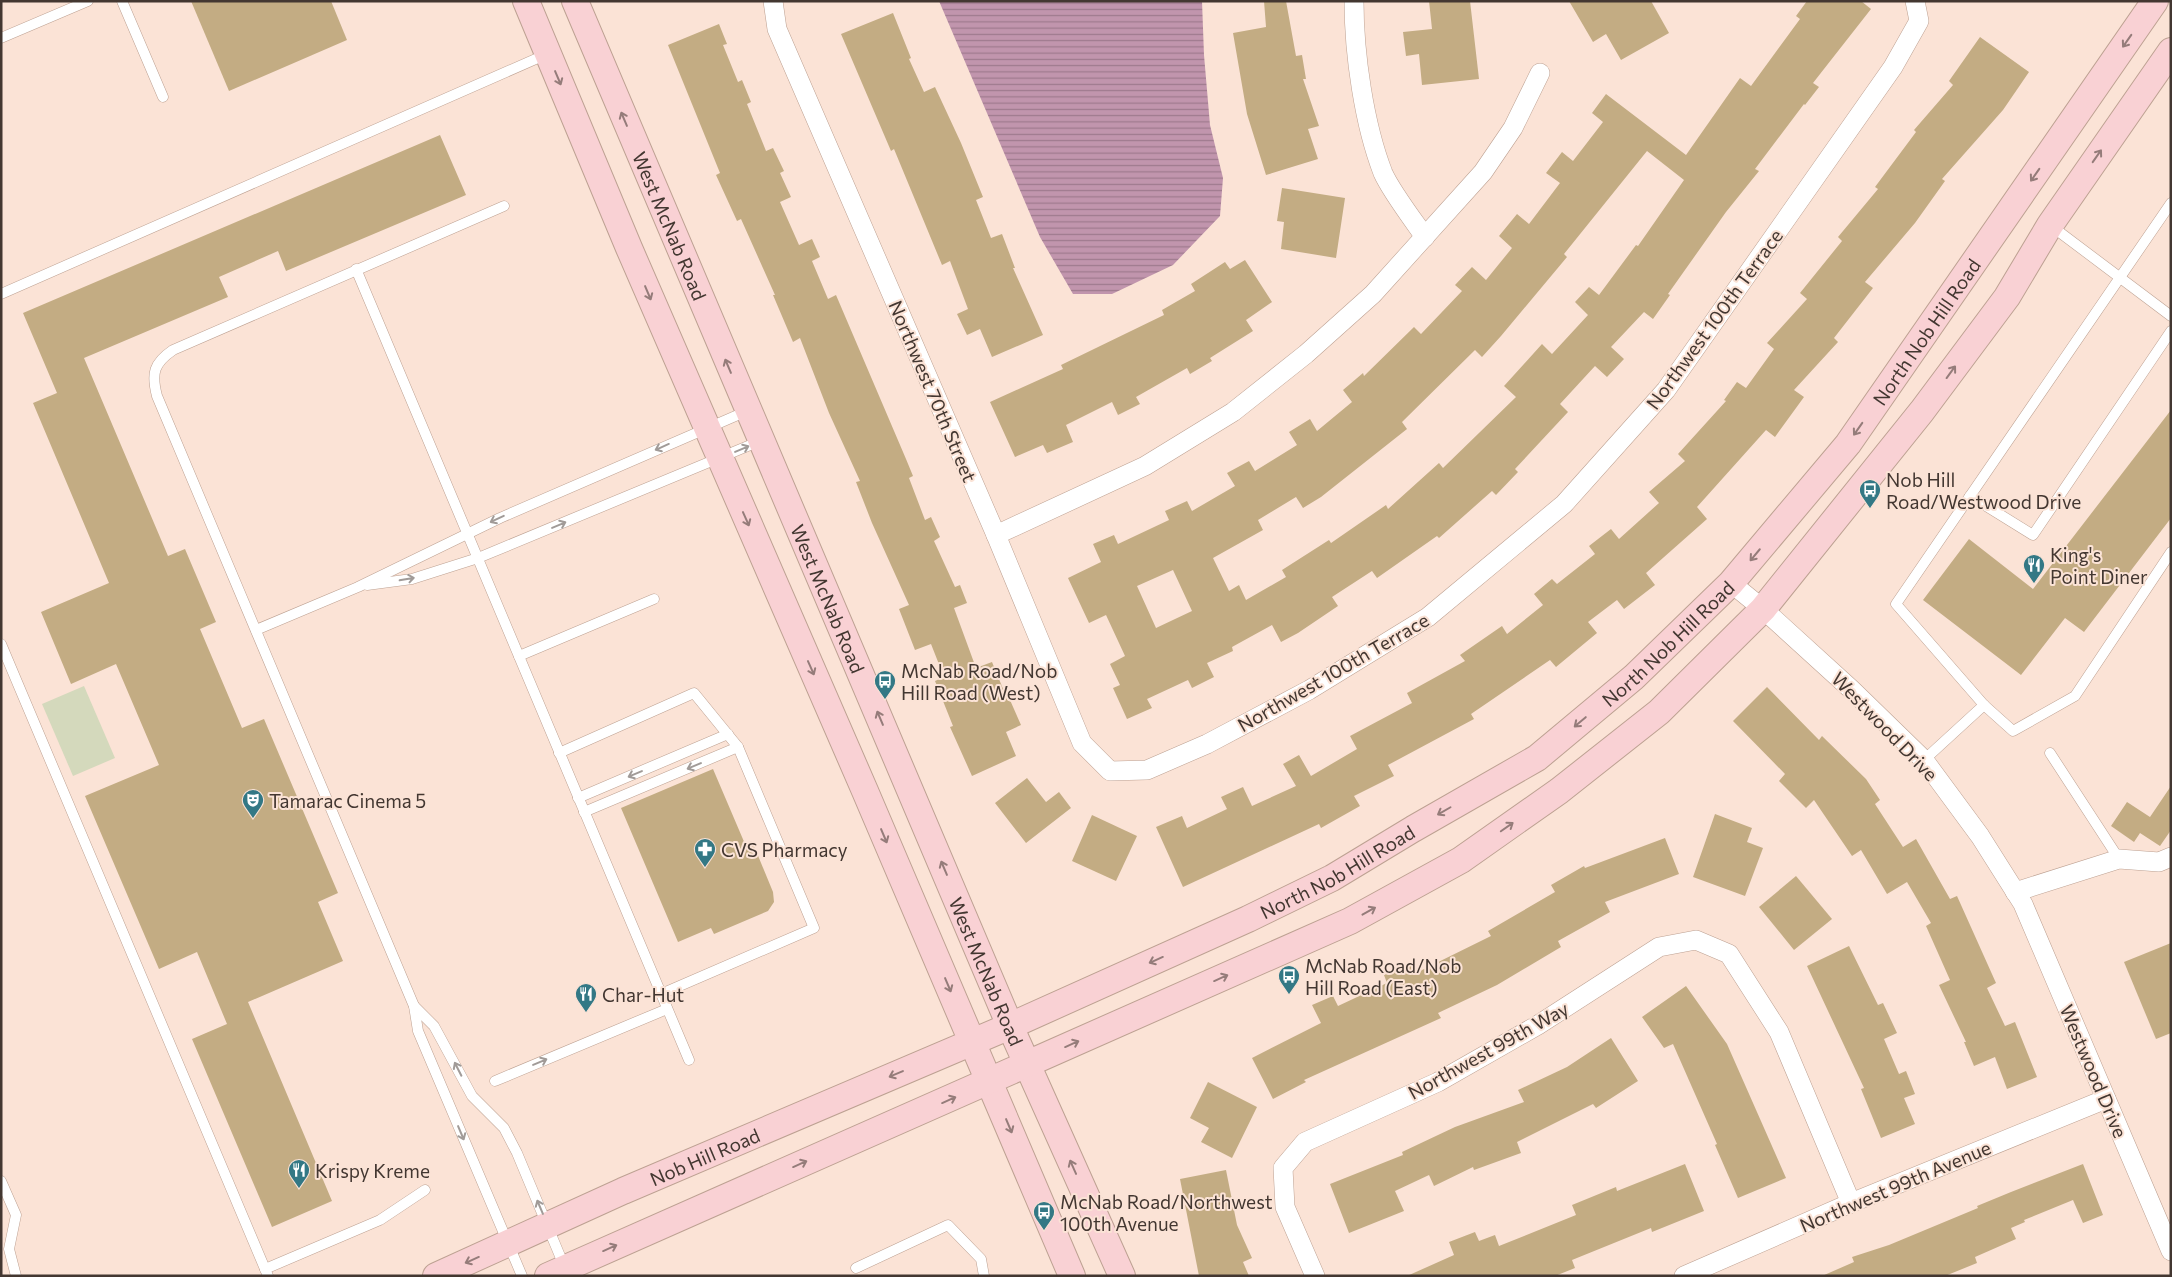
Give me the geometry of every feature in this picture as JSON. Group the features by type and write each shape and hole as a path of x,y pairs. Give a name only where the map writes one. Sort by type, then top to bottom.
{"main road":[{"path":"526,1 706,428 990,1081 1072,1276"},
{"name":"West McNab Road","path":"574,1 1010,1026 1122,1276"},
{"name":"North Nob Hill Road","path":"973,1042 1248,919 1332,878 1537,758 1634,677 1731,583 1848,444 2155,1"},
{"path":"556,1272 1350,921 1461,860 1559,791 1659,712 1763,609 1922,411 2007,297 2050,225 2171,51"},
{"name":"Nob Hill Road","path":"436,1276 548,1225 973,1042"}],"street":[{"name":"Northwest 70th Street","path":"772,1 777,29 996,535 1082,743 1110,770"},
{"path":"1354,1 1354,18 1363,101 1384,174 1424,237"},
{"name":"Northwest 100th Terrace","path":"1110,770 1146,770 1208,744 1309,690 1428,617 1564,504 1666,390 1844,138 1893,67 1919,21 1915,1"},
{"path":"996,535 1145,466 1232,412 1306,354 1373,294 1483,172 1513,128 1540,73"},
{"name":"Westwood Drive","path":"1731,583 1763,609 1852,690 1924,760 1980,836 2023,904 2171,1251"},
{"path":"2016,892 2119,859 2159,862 2171,857"},
{"name":"Northwest 99th Way","path":"1315,1276 1285,1206 1283,1168 1305,1142 1438,1082 1538,1025 1658,947 1696,940 1729,954 1779,1032 1852,1203"},
{"name":"Northwest 99th Avenue","path":"1684,1276 1852,1203 2106,1099"}],"lane":[{"path":"1,38 88,1"},
{"path":"122,1 163,97"},
{"path":"1,294 548,53"},
{"path":"2171,203 1896,604 1984,705 2012,731 2075,696 2171,552"},
{"path":"504,206 173,350 162,358 156,368 154,382 157,396 414,1006 418,1031 522,1276"},
{"path":"2050,225 2171,316"},
{"path":"356,269 689,1060"},
{"path":"1970,496 2033,535 2171,332"},
{"path":"256,630 358,587 467,533 747,411"},
{"path":"358,587 412,578 478,558 760,441"},
{"path":"519,656 654,599"},
{"path":"1,644 267,1272 380,1220 425,1190"},
{"path":"559,753 694,693 738,747 814,928 661,994"},
{"path":"1924,760 1984,705"},
{"path":"578,798 728,734"},
{"path":"584,812 738,747"},
{"path":"2050,753 2119,859"},
{"path":"414,1006 434,1026 472,1096 504,1128 517,1153 548,1225 556,1272"},
{"path":"496,1081 667,1009"},
{"path":"1,1181 16,1215 5,1251 16,1276"},
{"path":"856,1268 948,1225 981,1259 984,1276"}],"green space":[{"path":"84,686 115,758 73,776 42,704"}],"shaded area":[{"path":"939,1 1202,1 1210,125 1223,178 1220,216 1173,265 1112,294 1073,294 1040,237"}],"building":[{"path":"191,1 331,1 347,40 229,91"},
{"path":"1264,1 1286,1 1296,56 1302,55 1306,79 1303,79 1319,126 1308,129 1318,159 1266,175 1247,114 1233,33 1266,27"},
{"path":"1429,1 1470,1 1479,79 1422,85 1419,54 1406,56 1403,32 1432,29"},
{"path":"1569,1 1651,1 1669,33 1621,60 1606,34 1593,42"},
{"path":"1807,1 1861,1 1871,9 1813,83 1819,87 1755,169 1759,171 1726,212 1668,294 1670,295 1653,319 1644,312 1611,347 1624,359 1607,377 1595,366 1560,404 1568,412 1515,469 1518,472 1496,495 1492,491 1439,538 1437,536 1377,578 1372,571 1332,597 1338,606 1298,633 1281,642 1272,625 1232,647 1233,651 1207,663 1214,677 1192,688 1188,680 1147,699 1152,708 1127,719 1113,688 1120,685 1110,664 1125,656 1106,615 1089,623 1068,578 1101,562 1093,544 1114,535 1118,544 1169,520 1165,511 1187,501 1192,511 1235,486 1227,473 1249,461 1255,471 1297,445 1289,432 1310,419 1317,431 1352,402 1343,390 1363,373 1364,376 1414,327 1421,334 1462,291 1455,285 1472,267 1486,280 1512,248 1499,236 1517,214 1529,224 1560,183 1546,173 1562,152 1573,161 1603,122 1592,113 1606,94 1686,155 1740,78 1751,86 1800,19 1796,16","holes":["1647,151 1684,180 1638,246 1636,245 1599,295 1589,287 1575,302 1588,315 1552,354 1542,344 1504,386 1516,397 1443,468 1439,463 1388,509 1386,505 1331,543 1329,540 1282,570 1286,577 1246,600 1239,585 1229,591 1213,558 1263,530 1258,520 1296,497 1303,508 1321,497 1407,429 1402,422 1475,350 1482,357 1501,336 1567,257 1564,254","1173,570 1192,611 1156,628 1137,586"]},
{"path":"893,13 911,58 909,59 924,92 935,87 983,197 976,200 991,238 1002,234 1015,268 1013,268 1043,335 992,357 980,329 967,335 957,314 968,309 950,261 942,265 894,149 891,151 841,34"},
{"path":"719,24 727,44 723,45 738,82 742,80 751,102 747,104 766,151 773,148 784,171 780,173 791,197 780,202 799,245 812,239 820,257 812,261 828,299 836,295 913,476 909,478 925,520 931,517 940,537 934,541 955,587 960,585 967,603 954,608 976,668 992,662 1008,701 1010,700 1021,725 1006,732 1016,756 972,776 950,727 953,726 935,681 944,677 931,644 915,650 899,609 909,605 872,523 856,482 860,481 829,413 800,338 793,342 773,295 775,295 741,219 737,221 716,175 720,173 668,45"},
{"path":"1980,37 2029,72 2003,110 1942,179 1945,181 1915,223 1865,282 1873,288 1834,338 1838,342 1794,390 1804,397 1775,437 1766,430 1697,507 1707,519 1646,573 1655,585 1624,609 1617,600 1588,622 1597,633 1556,667 1550,660 1471,714 1474,719 1388,765 1394,776 1354,796 1360,806 1321,828 1319,824 1183,887 1156,827 1182,816 1187,828 1227,809 1221,797 1243,787 1252,806 1296,786 1283,764 1299,755 1311,776 1357,749 1350,736 1412,703 1407,693 1465,661 1460,655 1502,626 1507,634 1543,605 1534,594 1552,579 1557,584 1595,554 1589,546 1611,529 1619,539 1659,503 1649,492 1685,461 1678,454 1726,401 1724,400 1737,382 1746,388 1774,349 1767,343 1807,299 1800,293 1842,241 1838,237 1878,189 1875,187 1916,132 1914,130 1953,85 1949,81"},
{"path":"440,135 466,195 286,271 278,251 219,277 228,297 84,358 168,556 185,549 216,622 200,629 242,728 264,719 338,893 318,902 343,961 248,1002 332,1201 272,1227 192,1039 227,1024 197,952 159,969 85,796 159,765 116,664 71,684 41,612 109,583 33,403 57,393 23,313"},
{"path":"1282,188 1345,198 1336,258 1281,249 1284,222 1277,221"},
{"path":"1245,260 1272,302 1246,320 1253,331 1210,358 1212,361 1190,374 1187,368 1136,397 1140,404 1118,415 1112,402 1066,425 1073,442 1047,453 1043,445 1015,457 990,402 1063,369 1061,365 1164,315 1162,310 1195,291 1191,284 1225,262 1230,269"},
{"path":"2171,410 2171,518 2084,632 2065,618 2021,675 1923,600 1969,539 2033,589"},
{"path":"1767,687 1819,740 1822,736 1866,779 1880,800 1875,804 1903,847 1916,839 1950,899 1957,896 1996,983 1987,988 2005,1026 2015,1022 2037,1077 2007,1089 1995,1057 1974,1066 1964,1042 1966,1042 1939,985 1950,980 1926,926 1931,923 1907,882 1887,894 1861,850 1852,856 1814,800 1806,808 1779,781 1785,774 1733,721"},
{"name":"CVS Pharmacy","path":"713,769 745,844 752,841 773,892 774,902 768,911 714,934 711,928 678,942 621,808"},
{"path":"1027,778 1046,802 1059,792 1071,808 1026,843 995,803"},
{"path":"2171,786 2171,830 2160,846 2140,833 2134,842 2111,826 2127,802 2150,817"},
{"path":"1715,814 1752,828 1747,842 1763,848 1745,896 1693,877"},
{"path":"1092,815 1137,836 1116,881 1072,861"},
{"path":"1665,838 1679,874 1605,902 1610,912 1558,941 1561,947 1497,985 1438,1013 1441,1018 1304,1080 1306,1082 1273,1099 1252,1058 1321,1023 1312,1005 1333,996 1338,1006 1387,983 1384,975 1413,961 1418,972 1491,936 1488,931 1555,892 1551,885 1584,866 1585,868"},
{"path":"1796,876 1832,919 1794,950 1759,907"},
{"path":"2171,943 2171,1033 2156,1039 2124,962"},
{"path":"1849,946 1878,1005 1883,1003 1897,1033 1884,1039 1899,1074 1906,1071 1915,1094 1904,1098 1915,1124 1881,1138 1861,1089 1864,1088 1807,966"},
{"path":"1686,986 1727,1044 1786,1178 1738,1198 1715,1145 1717,1144 1673,1044 1664,1048 1642,1017"},
{"path":"1611,1038 1638,1081 1596,1108 1593,1104 1517,1142 1521,1153 1474,1170 1473,1167 1434,1186 1429,1175 1395,1191 1404,1211 1349,1233 1330,1184 1403,1155 1402,1152 1455,1127 1524,1102 1518,1090 1567,1067"},
{"path":"1208,1082 1257,1107 1232,1158 1201,1142 1209,1128 1190,1118"},
{"path":"1685,1164 1704,1211 1652,1232 1651,1228 1572,1260 1575,1268 1555,1276 1407,1276 1454,1255 1449,1242 1475,1232 1479,1241 1495,1235 1499,1246 1576,1215 1572,1205 1616,1187 1617,1191"},
{"path":"2083,1164 2103,1215 2083,1223 2073,1200 2024,1220 2025,1222 2011,1228 2016,1239 1975,1257 1977,1263 1945,1276 1822,1276 1854,1262 1852,1257 1889,1245 1978,1208 1977,1206"},
{"path":"1226,1170 1237,1225 1252,1258 1243,1262 1249,1276 1199,1276 1180,1179"}],"place":[{"name":"Nob Hill Road/Westwood Drive","path":"1870,509"},
{"name":"King's Point Diner","path":"2034,584"},
{"name":"McNab Road/Nob Hill Road (West)","path":"885,700"},
{"name":"Tamarac Cinema 5","path":"253,819"},
{"name":"CVS Pharmacy","path":"705,868"},
{"name":"McNab Road/Nob Hill Road (East)","path":"1289,995"},
{"name":"Char-Hut","path":"586,1013"},
{"name":"Krispy Kreme","path":"299,1189"},
{"name":"McNab Road/Northwest 100th Avenue","path":"1044,1231"}]}
